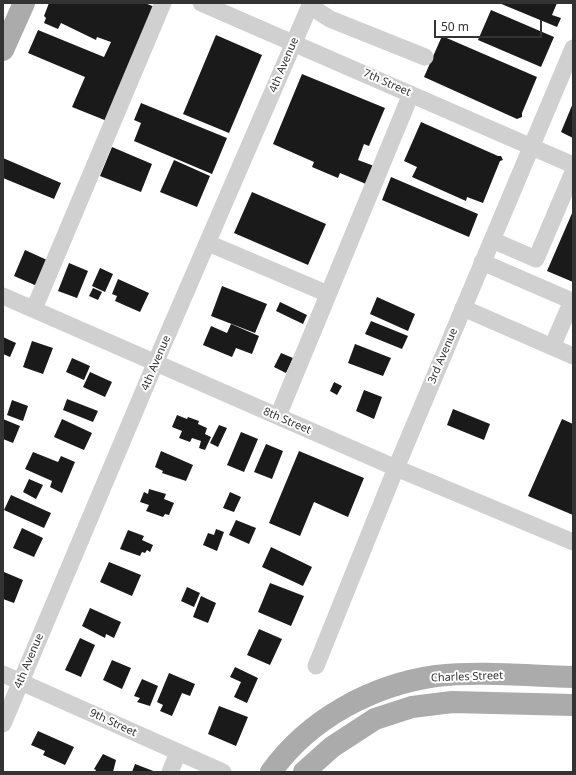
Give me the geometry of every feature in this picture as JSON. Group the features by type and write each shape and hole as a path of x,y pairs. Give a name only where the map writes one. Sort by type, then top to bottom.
{"main road":[{"path":"3,50 24,3"},
{"name":"Charles Street","path":"272,772 297,743 322,722 344,707 374,692 403,683 436,676 471,675 573,678"},
{"path":"304,772 332,747 375,719 412,707 452,702 573,705"}],"street":[{"path":"34,310 163,3"},
{"name":"7th Street","path":"201,3 294,42 573,165"},
{"path":"310,4 330,19 425,57"},
{"name":"4th Avenue","path":"3,724 155,363 208,244 310,4"},
{"name":"3rd Avenue","path":"316,666 396,468 573,48"},
{"path":"278,416 411,94"},
{"path":"492,240 536,259 573,172"},
{"path":"208,244 328,294"},
{"path":"482,262 572,301 552,347"},
{"name":"8th Street","path":"3,296 396,468 573,542"},
{"path":"463,308 573,356"},
{"name":"9th Street","path":"3,674 223,772"},
{"path":"170,772 178,753"}],"building":[{"path":"49,3 145,3 157,8 107,121 72,107 85,77 28,53 38,30 104,57 111,42 97,37 96,40 61,23 58,29 44,23 46,18 44,16"},
{"path":"499,3 557,3 552,15 561,18 557,27"},
{"path":"491,10 554,37 541,67 478,40"},
{"path":"216,35 262,55 229,133 183,114"},
{"path":"442,36 537,77 522,113 522,117 517,119 424,77"},
{"path":"302,74 385,108 369,146 364,144 358,160 374,166 366,184 340,173 338,178 312,167 314,162 273,144"},
{"path":"141,103 227,138 212,174 134,141 141,123 134,120"},
{"path":"573,103 573,138 561,132"},
{"path":"421,122 501,156 503,160 500,161 483,203 467,197 466,201 412,177 417,167 404,161"},
{"path":"112,147 152,164 141,192 100,176"},
{"path":"3,158 61,183 54,199 3,178"},
{"path":"174,160 210,176 197,207 160,192"},
{"path":"391,177 478,214 469,237 382,200"},
{"path":"252,192 326,224 308,265 234,233"},
{"path":"573,211 573,282 547,271"},
{"path":"25,250 47,260 37,286 14,276"},
{"path":"69,263 88,271 77,298 58,291"},
{"path":"100,268 113,274 105,292 92,286"},
{"path":"118,279 149,293 140,312 115,301 117,296 112,294"},
{"path":"222,286 267,304 255,333 211,316"},
{"path":"93,288 102,292 98,300 89,296"},
{"path":"377,297 415,314 408,331 370,314"},
{"path":"280,302 307,315 303,324 276,311"},
{"path":"371,321 408,336 402,349 365,334"},
{"path":"231,324 259,336 252,354 236,348 232,357 203,345 211,326 227,333"},
{"path":"3,337 16,343 10,357 3,354"},
{"path":"32,341 53,348 43,374 23,367"},
{"path":"355,344 391,358 383,376 348,363"},
{"path":"281,353 293,358 286,373 274,367"},
{"path":"72,358 90,366 84,380 66,372"},
{"path":"90,372 112,382 105,397 83,387"},
{"path":"334,382 342,386 337,395 330,391"},
{"path":"364,390 382,397 374,419 356,411"},
{"path":"67,399 98,411 93,422 63,410"},
{"path":"12,400 28,406 23,421 7,415"},
{"path":"453,409 490,424 484,440 447,425"},
{"path":"177,415 187,419 188,417 199,421 198,424 207,428 205,434 211,437 205,450 199,448 201,441 192,438 190,442 179,438 182,431 172,427"},
{"path":"3,419 20,426 13,443 3,439"},
{"path":"62,419 92,433 84,450 54,437"},
{"path":"562,419 573,424 573,515 528,496"},
{"path":"219,425 227,428 218,447 210,443"},
{"path":"241,432 258,439 244,472 227,465"},
{"path":"266,444 283,451 272,479 254,472"},
{"path":"161,451 193,465 186,481 162,473 163,471 155,467"},
{"path":"299,451 364,478 348,517 314,502 300,536 269,523"},
{"path":"33,452 58,462 61,456 75,462 62,493 50,487 52,481 25,469"},
{"path":"29,479 43,485 36,499 23,492"},
{"path":"149,489 166,494 164,499 174,503 169,515 165,514 163,517 146,511 149,505 140,502 144,492 148,494"},
{"path":"230,492 241,497 234,512 223,508"},
{"path":"11,495 51,513 44,528 4,510"},
{"path":"236,520 256,528 249,544 229,535"},
{"path":"22,528 43,538 34,557 13,548"},
{"path":"216,529 224,532 217,551 203,545 208,533 214,535"},
{"path":"128,530 144,536 142,540 153,545 150,552 147,550 145,553 142,552 140,556 120,549"},
{"path":"271,547 312,567 303,586 262,567"},
{"path":"109,562 141,575 132,596 100,582"},
{"path":"4,572 23,580 14,603 3,599"},
{"path":"270,583 304,596 291,626 258,612"},
{"path":"187,587 200,593 194,607 181,601"},
{"path":"201,596 216,603 208,623 193,617"},
{"path":"90,608 121,622 114,638 106,634 105,638 82,626"},
{"path":"259,629 282,639 270,665 247,655"},
{"path":"80,638 95,645 81,677 65,670"},
{"path":"112,660 131,668 122,689 103,680"},
{"path":"235,667 258,678 247,703 234,697 241,682 230,677"},
{"path":"169,673 195,684 190,696 182,693 172,716 160,711 163,705 157,702"},
{"path":"142,679 158,686 150,706 137,702 140,698 134,696"},
{"path":"219,706 248,717 236,746 208,734"},
{"path":"38,731 74,747 65,765 43,755 45,751 31,745"},
{"path":"103,754 116,760 113,772 95,772 96,770 94,769"},
{"path":"135,764 156,772 132,772"}]}
